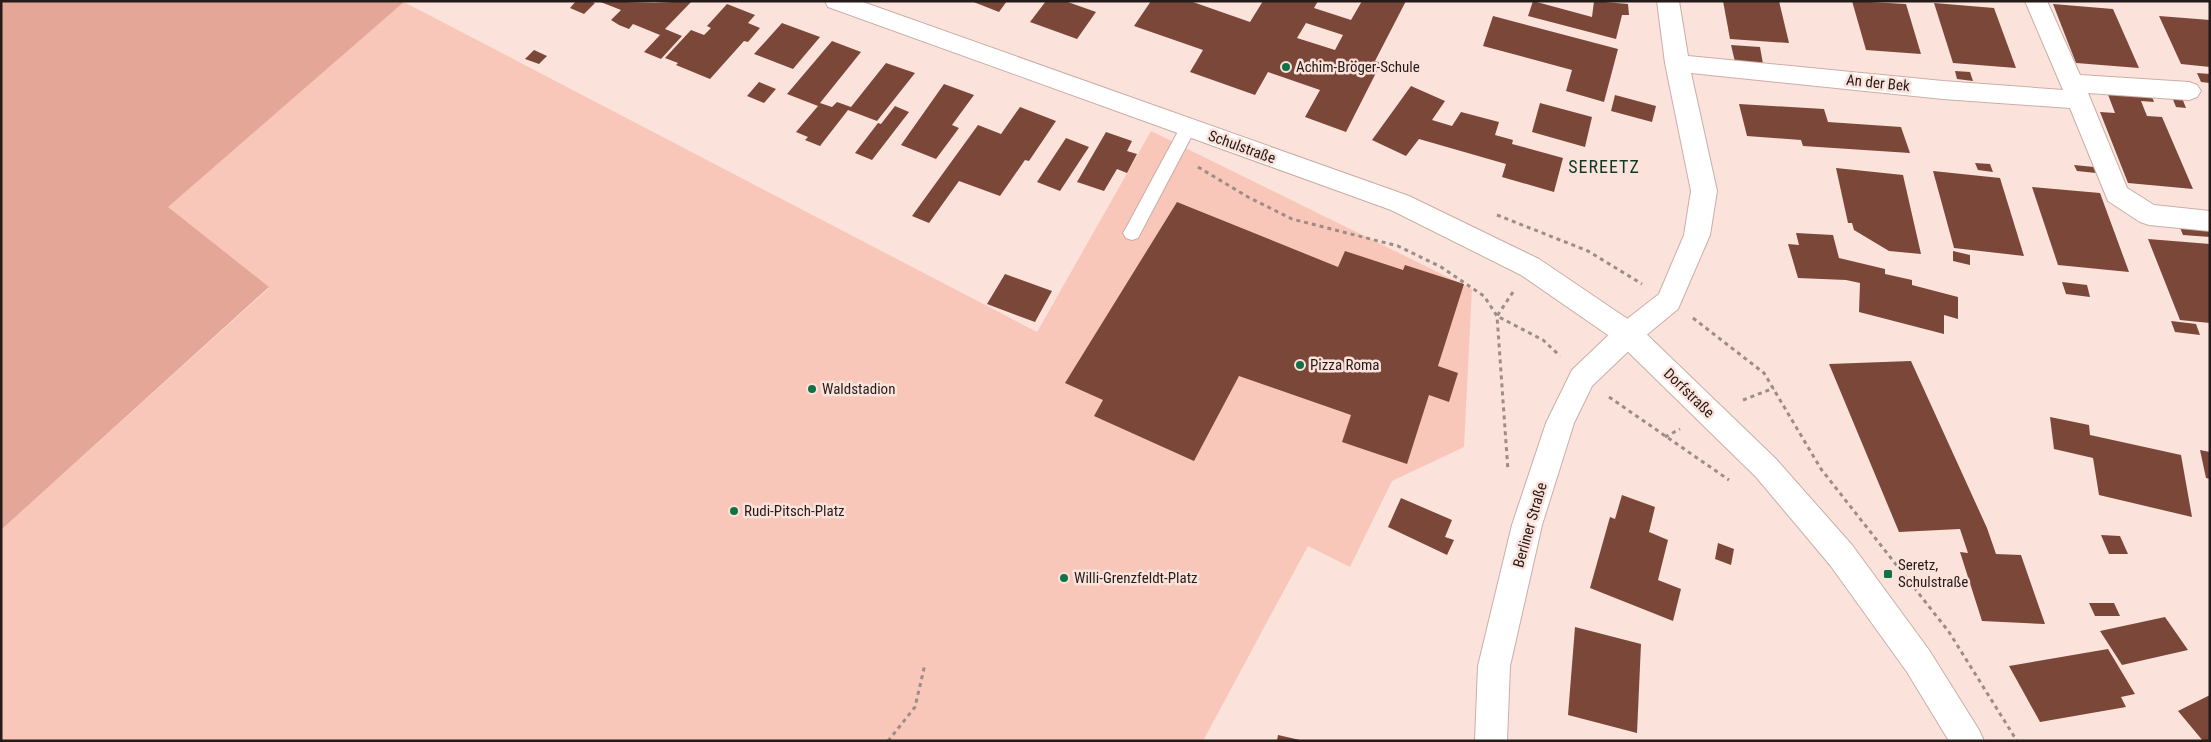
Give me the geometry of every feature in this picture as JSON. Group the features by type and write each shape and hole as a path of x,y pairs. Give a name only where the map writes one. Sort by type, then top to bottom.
{"street":[{"name":"Schulstraße","path":"836,1 1182,138 1400,203 1530,267 1628,334"},
{"path":"1628,334 1670,301 1698,235 1704,191 1677,63 1668,1"},
{"path":"2036,1 2117,194 2149,215 2210,221"},
{"name":"An der Bek","path":"1677,63 1933,89 2075,92 2189,91"},
{"name":"Berliner Straße","path":"1490,741 1494,666 1528,525 1560,423 1582,378 1628,334"},
{"name":"Dorfstraße","path":"1628,334 1766,468 1841,555 1918,661 1968,741"}],"lane":[{"path":"1132,233 1182,138"}],"path":[{"path":"1182,138 1198,167 1248,198 1292,219 1398,246 1441,267 1484,296 1497,316 1508,481"},
{"path":"1558,238 1588,251 1670,301 1764,373 1821,469 1949,632 2017,741"},
{"path":"1582,378 1731,482"},
{"path":"888,741 915,707 925,664"}],"shaded area":[{"path":"1,1 404,2 168,207 269,287 1,530"},
{"name":"Waldstadion","path":"404,2 1037,332 1151,131 1472,289 1464,447 1392,481 1350,567 1308,546 1203,741 1,741 1,530 269,288 167,207"}],"building":[{"path":"576,1 595,3 584,14 570,8"},
{"path":"598,1 654,3 692,1 665,29 682,36 661,59 644,52 660,35 633,24 629,29 619,25 611,20 621,10"},
{"path":"971,1 1007,1 999,12"},
{"path":"1046,1 1065,1 1096,12 1077,39 1030,22"},
{"name":"Achim-Bröger-Schule","path":"1151,1 1190,1 1250,22 1263,1 1318,1 1314,8 1351,20 1362,1 1406,1 1375,61 1381,63 1346,132 1305,117 1320,90 1268,72 1255,95 1190,72 1203,50 1134,26","holes":["1306,23 1343,35 1335,50 1297,38"]},
{"path":"1533,1 1592,17 1594,1 1628,4 1629,15 1622,15 1616,39 1528,16"},
{"path":"1723,1 1779,1 1789,43 1730,39"},
{"path":"1852,1 1906,4 1921,54 1866,50"},
{"path":"1934,3 1994,8 2016,68 1953,63"},
{"path":"727,4 755,15 748,23 760,28 748,42 744,41 710,79 676,65 678,63 665,58 691,30 704,35 711,28 707,26"},
{"path":"2053,4 2113,9 2139,68 2076,63"},
{"path":"1493,16 1618,49 1604,102 1566,91 1572,70 1483,46"},
{"path":"2159,16 2210,20 2210,67 2181,64"},
{"path":"782,23 820,37 793,69 754,54"},
{"path":"832,41 861,52 820,103 832,107 837,102 851,107 886,63 915,73 877,121 848,110 820,146 805,140 808,137 796,132 818,106 787,94"},
{"path":"1731,45 1760,47 1763,64 1735,62"},
{"path":"534,50 547,56 539,64 525,59"},
{"path":"1955,71 1970,72 1973,81 1957,79"},
{"path":"2197,73 2210,74 2210,83 2201,82"},
{"path":"759,82 776,89 764,103 747,96"},
{"path":"944,84 974,95 952,125 959,128 936,159 901,145"},
{"path":"1411,86 1445,101 1432,120 1452,126 1461,112 1499,122 1495,135 1513,140 1512,144 1563,158 1554,192 1502,177 1506,164 1419,139 1406,156 1372,140"},
{"path":"2107,92 2151,94 2154,102 2141,101 2147,116 2162,117 2193,189 2128,183 2100,112 2115,113"},
{"path":"1615,95 1656,106 1652,122 1611,111"},
{"path":"2172,97 2182,98 2186,108 2176,107"},
{"path":"1540,103 1592,117 1585,147 1532,132"},
{"path":"1739,104 1824,109 1828,122 1901,127 1910,153 1803,146 1801,140 1747,136"},
{"path":"895,106 909,112 872,160 855,153 878,123 881,124"},
{"path":"1020,107 1056,121 1029,161 1025,160 1000,196 959,181 929,223 912,216 978,125 1001,134"},
{"path":"1106,132 1132,141 1127,151 1137,154 1127,173 1117,169 1104,191 1077,182"},
{"path":"1066,138 1089,147 1060,191 1037,182"},
{"path":"1975,163 1990,164 1993,172 1978,170"},
{"path":"2074,165 2094,167 2096,173 2077,171"},
{"path":"1836,168 1903,175 1921,254 1889,251 1854,230 1852,223 1848,223"},
{"path":"1933,171 2000,178 2024,256 1954,248"},
{"path":"2032,187 2100,193 2129,272 2058,265"},
{"path":"1177,202 1338,267 1345,251 1403,270 1405,265 1464,284 1438,366 1458,373 1449,402 1429,395 1407,464 1342,442 1351,415 1239,376 1194,461 1094,416 1103,400 1065,383"},
{"path":"2178,223 2210,226 2210,237 2183,235"},
{"path":"1796,233 1833,235 1839,258 1885,269 1885,274 1912,280 1912,285 1958,297 1958,319 1944,315 1944,334 1859,312 1860,283 1846,280 1798,278 1788,244 1799,245"},
{"path":"2148,239 2210,244 2210,323 2180,320"},
{"path":"1953,251 1970,255 1970,265 1953,261"},
{"path":"1005,274 1052,291 1035,322 987,304"},
{"path":"2062,282 2087,285 2090,297 2066,294"},
{"path":"2171,321 2196,324 2200,335 2175,332"},
{"path":"1911,361 1987,528 1996,554 2021,555 2045,624 1982,621 1960,552 1968,553 1960,529 1899,532 1829,364"},
{"path":"2050,417 2089,425 2090,435 2181,455 2192,517 2099,495 2093,458 2054,449"},
{"path":"2200,450 2210,452 2210,479 2206,478"},
{"path":"1622,495 1655,507 1649,532 1668,540 1658,580 1681,589 1673,621 1590,588 1610,517 1615,519"},
{"path":"1401,498 1452,520 1445,537 1454,540 1447,555 1388,527"},
{"path":"2101,535 2120,536 2128,554 2109,554"},
{"path":"1718,543 1734,549 1731,565 1715,559"},
{"path":"2089,603 2114,603 2120,616 2095,616"},
{"path":"2165,617 2188,650 2122,665 2100,631"},
{"path":"1575,627 1641,644 1637,733 1568,715"},
{"path":"2108,649 2135,694 2121,697 2126,707 2040,722 2009,666"},
{"path":"2210,695 2210,741 2203,741 2178,711"},
{"path":"1278,735 1300,740 1300,741 1277,741"}],"place":[{"name":"Achim-Bröger-Schule","path":"1286,67"},
{"name":"Pizza Roma","path":"1300,365"},
{"name":"Waldstadion","path":"812,389"},
{"name":"Rudi-Pitsch-Platz","path":"734,511"},
{"name":"Seretz, Schulstraße","path":"1888,574"},
{"name":"Willi-Grenzfeldt-Platz","path":"1064,578"}],"district":[{"name":"SEREETZ","path":"1604,167"}]}
